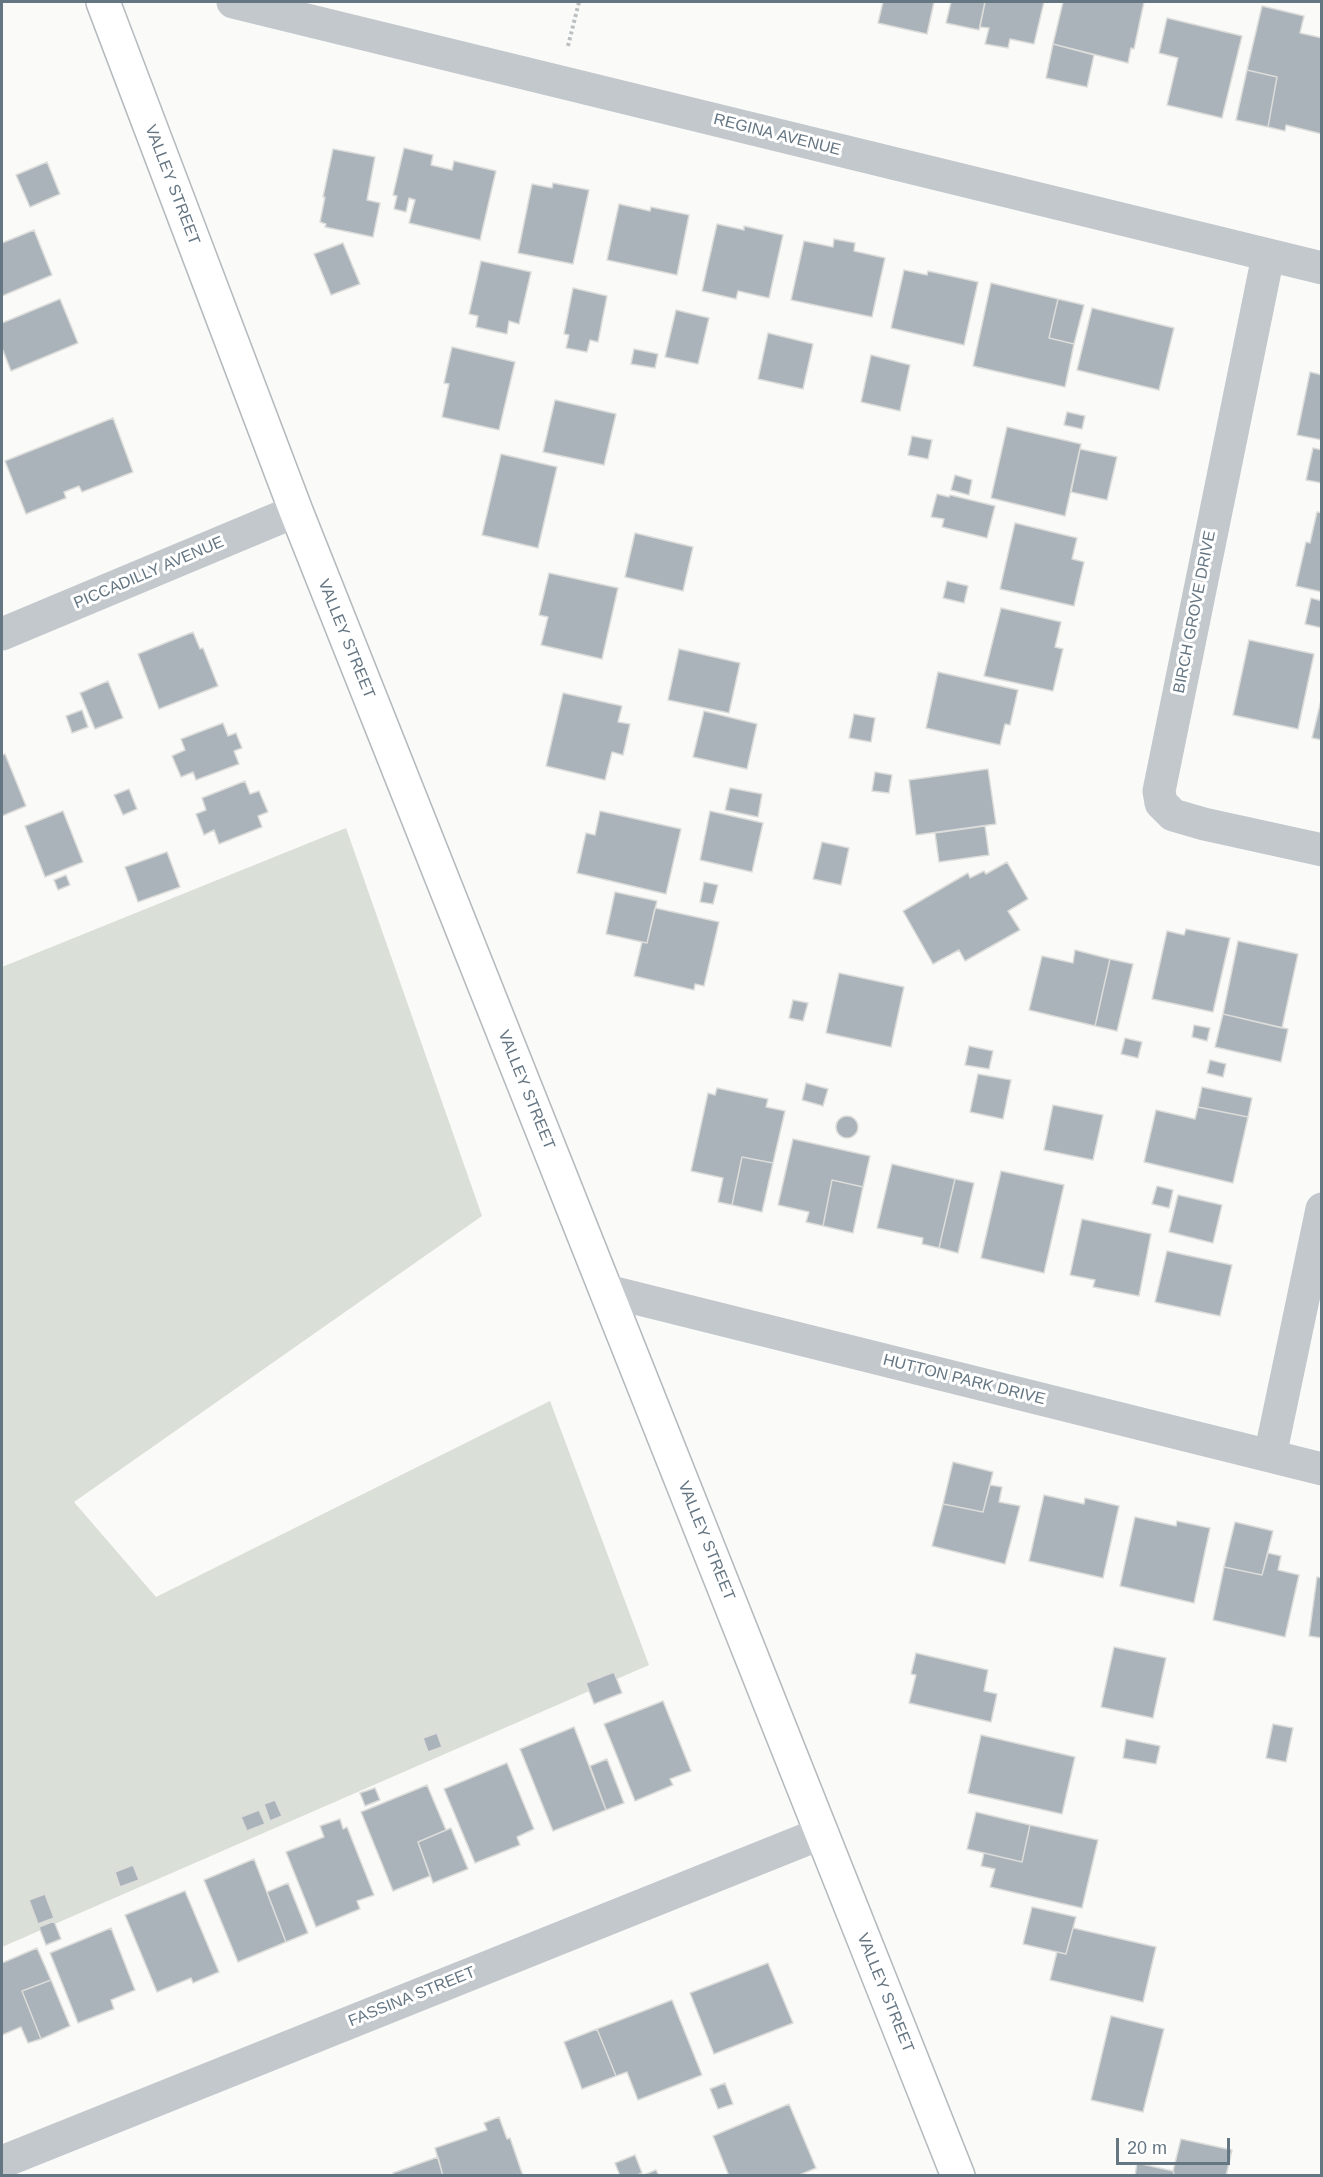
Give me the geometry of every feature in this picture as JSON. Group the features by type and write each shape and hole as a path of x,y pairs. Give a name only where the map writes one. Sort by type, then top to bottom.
{"main road":[{"name":"VALLEY STREET","path":"103,2 296,512 958,2175"}],"street":[{"name":"REGINA AVENUE","path":"233,2 1322,268"},
{"name":"BIRCH GROVE DRIVE","path":"1268,256 1159,791 1161,803 1173,814 1204,824 1322,850"},
{"name":"PICCADILLY AVENUE","path":"2,634 296,512"},
{"path":"1270,1456 1322,1209"},
{"name":"HUTTON PARK DRIVE","path":"607,1291 1322,1469"},
{"name":"FASSINA STREET","path":"2,2162 822,1833"}],"path":[{"path":"559,82 579,2"}],"shaded area":[{"path":"346,828 482,1216 74,1502 156,1597 550,1401 649,1665 2,1947 2,967"}],"building":[{"path":"883,2 934,2 927,34 878,23"},
{"path":"951,2 985,2 979,30 946,23"},
{"path":"985,2 1044,2 1034,44 1010,39 1008,48 985,44 989,28 980,27"},
{"path":"1063,2 1144,2 1134,49 1131,48 1128,63 1053,44"},
{"path":"1262,6 1304,16 1300,33 1322,38 1322,134 1286,125 1285,131 1268,127 1277,77 1247,70"},
{"path":"1167,18 1242,36 1222,118 1167,105 1178,58 1159,53"},
{"path":"1053,44 1094,55 1087,87 1046,78"},
{"path":"1247,70 1277,77 1268,127 1236,120"},
{"path":"404,148 433,155 431,165 452,170 454,161 496,171 480,240 409,223 415,200 409,198 406,212 394,209 397,196 393,195"},
{"path":"333,149 375,157 367,200 380,203 373,237 325,227 326,224 320,222"},
{"path":"47,162 60,194 30,207 16,175"},
{"path":"553,183 589,190 573,264 518,253 532,184 552,188"},
{"path":"619,204 650,211 651,207 689,215 677,275 607,260"},
{"path":"717,224 744,230 744,226 783,235 769,298 738,291 736,299 702,291"},
{"path":"34,230 52,275 2,296 2,243"},
{"path":"834,239 855,243 854,251 885,258 872,317 791,300 804,241 833,247"},
{"path":"343,243 360,284 331,295 314,254"},
{"path":"481,261 531,272 519,324 509,321 507,334 476,327 478,316 469,314"},
{"path":"904,270 927,275 928,271 978,282 964,345 891,328"},
{"path":"991,283 1058,299 1049,338 1074,344 1065,387 973,366"},
{"path":"573,288 607,296 598,342 590,340 587,352 566,348 569,335 564,334"},
{"path":"60,299 78,343 11,371 2,348 2,323"},
{"path":"1058,299 1084,305 1074,344 1049,338"},
{"path":"1092,308 1174,328 1159,390 1077,370"},
{"path":"676,310 709,318 698,364 665,357"},
{"path":"768,333 813,344 803,389 758,379"},
{"path":"452,347 515,362 499,430 442,417 449,384 444,383"},
{"path":"634,349 658,354 655,368 631,364"},
{"path":"871,355 910,365 900,411 861,402"},
{"path":"1310,372 1322,375 1322,440 1297,435"},
{"path":"555,400 616,414 604,465 543,452"},
{"path":"1067,412 1085,416 1082,429 1064,425"},
{"path":"113,418 133,472 82,492 79,486 64,492 66,498 26,514 5,461"},
{"path":"1007,427 1081,444 1065,516 991,498"},
{"path":"912,436 932,440 928,459 908,455"},
{"path":"1313,448 1322,450 1322,483 1306,480"},
{"path":"1080,449 1117,457 1107,500 1071,492"},
{"path":"501,454 557,467 538,548 482,535"},
{"path":"955,475 972,480 969,495 951,490"},
{"path":"937,494 995,506 987,538 942,527 944,519 931,517"},
{"path":"1317,512 1322,513 1322,592 1296,586 1306,542 1310,543"},
{"path":"1015,523 1077,538 1072,559 1084,562 1074,606 1000,589"},
{"path":"635,533 693,547 683,591 625,577"},
{"path":"549,573 618,588 602,659 541,645 548,617 539,615"},
{"path":"947,581 968,586 964,603 943,598"},
{"path":"1311,598 1322,601 1322,628 1305,624"},
{"path":"1001,608 1061,622 1055,647 1063,649 1053,691 984,676"},
{"path":"193,632 200,649 203,648 218,686 159,709 138,654"},
{"path":"1249,640 1314,654 1298,729 1233,715"},
{"path":"679,649 740,663 729,713 668,700"},
{"path":"938,672 1018,690 1010,725 1005,724 1000,745 926,728"},
{"path":"108,681 123,718 95,729 80,693"},
{"path":"563,693 622,706 618,722 630,724 623,755 612,752 605,780 546,766"},
{"path":"1322,696 1322,740 1312,738"},
{"path":"82,710 88,727 72,733 66,716"},
{"path":"704,711 757,724 747,769 693,757"},
{"path":"854,714 875,718 871,742 849,738"},
{"path":"223,723 228,736 236,733 242,748 234,751 239,764 196,780 193,772 181,777 172,756 185,750 181,739"},
{"path":"5,754 26,806 2,816 2,755"},
{"path":"988,769 996,824 916,835 909,780"},
{"path":"875,772 892,775 889,793 872,791"},
{"path":"245,781 250,794 259,791 268,812 258,816 262,827 219,844 214,830 204,835 196,814 206,810 202,798"},
{"path":"730,788 762,794 758,817 725,810"},
{"path":"129,789 137,809 123,815 114,795"},
{"path":"63,811 83,862 45,877 25,826"},
{"path":"600,811 681,829 666,894 577,873 586,833 595,835"},
{"path":"710,811 763,823 752,872 700,860"},
{"path":"985,826 989,855 939,862 935,833"},
{"path":"822,842 849,848 841,885 813,879"},
{"path":"167,852 180,887 138,902 125,867"},
{"path":"1007,862 1028,899 1008,911 1020,930 965,961 959,950 933,964 903,911 968,873 970,878 984,871 986,874"},
{"path":"66,875 70,885 58,890 54,880"},
{"path":"704,882 718,885 713,904 700,902"},
{"path":"615,892 657,901 647,943 606,934"},
{"path":"655,908 719,922 704,986 695,984 694,990 634,976 642,942 647,943"},
{"path":"1186,929 1230,938 1213,1012 1152,999 1167,931 1184,935"},
{"path":"1238,941 1298,954 1282,1028 1223,1014"},
{"path":"1075,950 1110,959 1095,1026 1029,1010 1042,956 1073,963"},
{"path":"1110,959 1133,964 1117,1031 1095,1026"},
{"path":"839,973 904,987 891,1047 826,1033"},
{"path":"793,1000 808,1003 803,1021 789,1018"},
{"path":"1223,1014 1288,1029 1281,1062 1215,1047"},
{"path":"1194,1025 1210,1028 1207,1041 1192,1037"},
{"path":"1125,1038 1142,1042 1138,1058 1121,1054"},
{"path":"969,1046 993,1051 989,1069 965,1065"},
{"path":"1210,1060 1226,1064 1223,1077 1207,1073"},
{"path":"978,1074 1011,1080 1003,1119 970,1112"},
{"path":"806,1083 828,1089 823,1106 802,1100"},
{"path":"1202,1087 1252,1098 1248,1117 1198,1107"},
{"path":"717,1088 768,1099 766,1107 785,1111 773,1163 742,1157 732,1205 718,1202 723,1178 691,1171 708,1093 715,1095"},
{"path":"1053,1105 1103,1115 1093,1160 1044,1150"},
{"path":"1198,1107 1248,1117 1233,1183 1144,1162 1156,1110 1195,1119"},
{"path":"847,1116 855,1119 858,1127 855,1135 847,1138 839,1135 836,1127 839,1119"},
{"path":"793,1139 870,1156 863,1187 832,1180 823,1226 806,1222 809,1212 778,1205"},
{"path":"742,1157 773,1163 762,1212 732,1205"},
{"path":"892,1164 955,1179 939,1248 922,1244 923,1238 877,1228"},
{"path":"1001,1171 1064,1185 1044,1273 981,1258"},
{"path":"955,1179 974,1183 958,1253 939,1248"},
{"path":"832,1180 863,1187 853,1233 823,1226"},
{"path":"1157,1186 1173,1190 1169,1208 1152,1204"},
{"path":"1178,1195 1222,1205 1213,1243 1169,1232"},
{"path":"1082,1219 1151,1234 1139,1296 1093,1287 1095,1280 1070,1275"},
{"path":"1167,1251 1232,1265 1220,1316 1155,1302"},
{"path":"953,1462 993,1472 983,1512 943,1504"},
{"path":"990,1485 1002,1487 999,1502 1020,1506 1005,1564 932,1546 943,1504 983,1512"},
{"path":"1044,1495 1084,1504 1085,1498 1119,1506 1103,1578 1029,1561"},
{"path":"1135,1517 1176,1526 1177,1521 1210,1528 1194,1603 1120,1586"},
{"path":"1235,1522 1273,1531 1262,1575 1224,1567"},
{"path":"1268,1553 1281,1556 1278,1570 1299,1575 1285,1637 1213,1620 1224,1567 1262,1575"},
{"path":"1317,1577 1322,1578 1322,1638 1309,1636"},
{"path":"1114,1647 1166,1658 1153,1718 1101,1707"},
{"path":"916,1653 988,1670 984,1691 997,1694 991,1722 909,1703 916,1675 911,1674"},
{"path":"614,1672 622,1693 594,1704 586,1683"},
{"path":"663,1701 691,1771 670,1779 673,1785 635,1801 604,1724"},
{"path":"1273,1724 1293,1728 1286,1762 1266,1758"},
{"path":"574,1727 606,1810 553,1831 520,1749"},
{"path":"437,1733 442,1747 428,1752 423,1738"},
{"path":"981,1735 1075,1757 1062,1814 968,1793"},
{"path":"1126,1739 1160,1746 1156,1764 1123,1758"},
{"path":"607,1759 624,1803 606,1810 590,1766"},
{"path":"507,1763 534,1829 517,1837 520,1845 475,1863 444,1789"},
{"path":"427,1785 446,1830 418,1842 430,1876 393,1891 361,1812"},
{"path":"375,1788 380,1800 365,1806 360,1793"},
{"path":"275,1800 282,1816 270,1821 264,1804"},
{"path":"259,1810 265,1824 247,1831 241,1817"},
{"path":"976,1812 1030,1825 1022,1862 967,1849"},
{"path":"340,1819 343,1829 347,1827 374,1895 357,1901 360,1909 316,1927 286,1852 324,1837 320,1826"},
{"path":"1030,1825 1098,1840 1082,1908 990,1887 995,1869 981,1866 984,1853 1022,1862"},
{"path":"451,1828 468,1869 433,1883 418,1842"},
{"path":"254,1859 286,1942 238,1962 204,1880"},
{"path":"133,1865 139,1880 120,1887 115,1872"},
{"path":"288,1883 308,1933 286,1942 267,1892"},
{"path":"185,1891 219,1972 193,1983 191,1978 157,1992 125,1915"},
{"path":"45,1894 54,1918 38,1924 29,1900"},
{"path":"1032,1907 1076,1917 1066,1954 1023,1944"},
{"path":"54,1921 61,1939 46,1945 39,1927"},
{"path":"111,1928 135,1990 111,2000 114,2009 78,2023 50,1953"},
{"path":"1073,1928 1156,1947 1143,2002 1050,1980 1057,1952 1066,1954"},
{"path":"37,1948 51,1980 22,1991 41,2039 28,2043 21,2027 2,2035 2,1963"},
{"path":"768,1963 793,2023 714,2054 690,1993"},
{"path":"51,1980 70,2026 41,2039 22,1991"},
{"path":"672,2000 702,2075 638,2100 627,2072 616,2076 597,2029"},
{"path":"1111,2016 1164,2029 1143,2112 1091,2100"},
{"path":"597,2029 616,2076 582,2089 564,2042"},
{"path":"725,2083 733,2104 718,2109 710,2089"},
{"path":"789,2104 816,2168 797,2176 729,2176 713,2136"},
{"path":"499,2117 507,2139 510,2138 523,2176 443,2176 435,2148 487,2130 484,2123"},
{"path":"1181,2139 1232,2150 1226,2176 1175,2176 1173,2171"},
{"path":"635,2155 642,2173 635,2176 620,2176 615,2163"},
{"path":"438,2157 443,2176 394,2176 393,2173"},
{"path":"1137,2163 1173,2171 1175,2176 1135,2176"},
{"path":"656,2170 659,2176 641,2176"}]}
